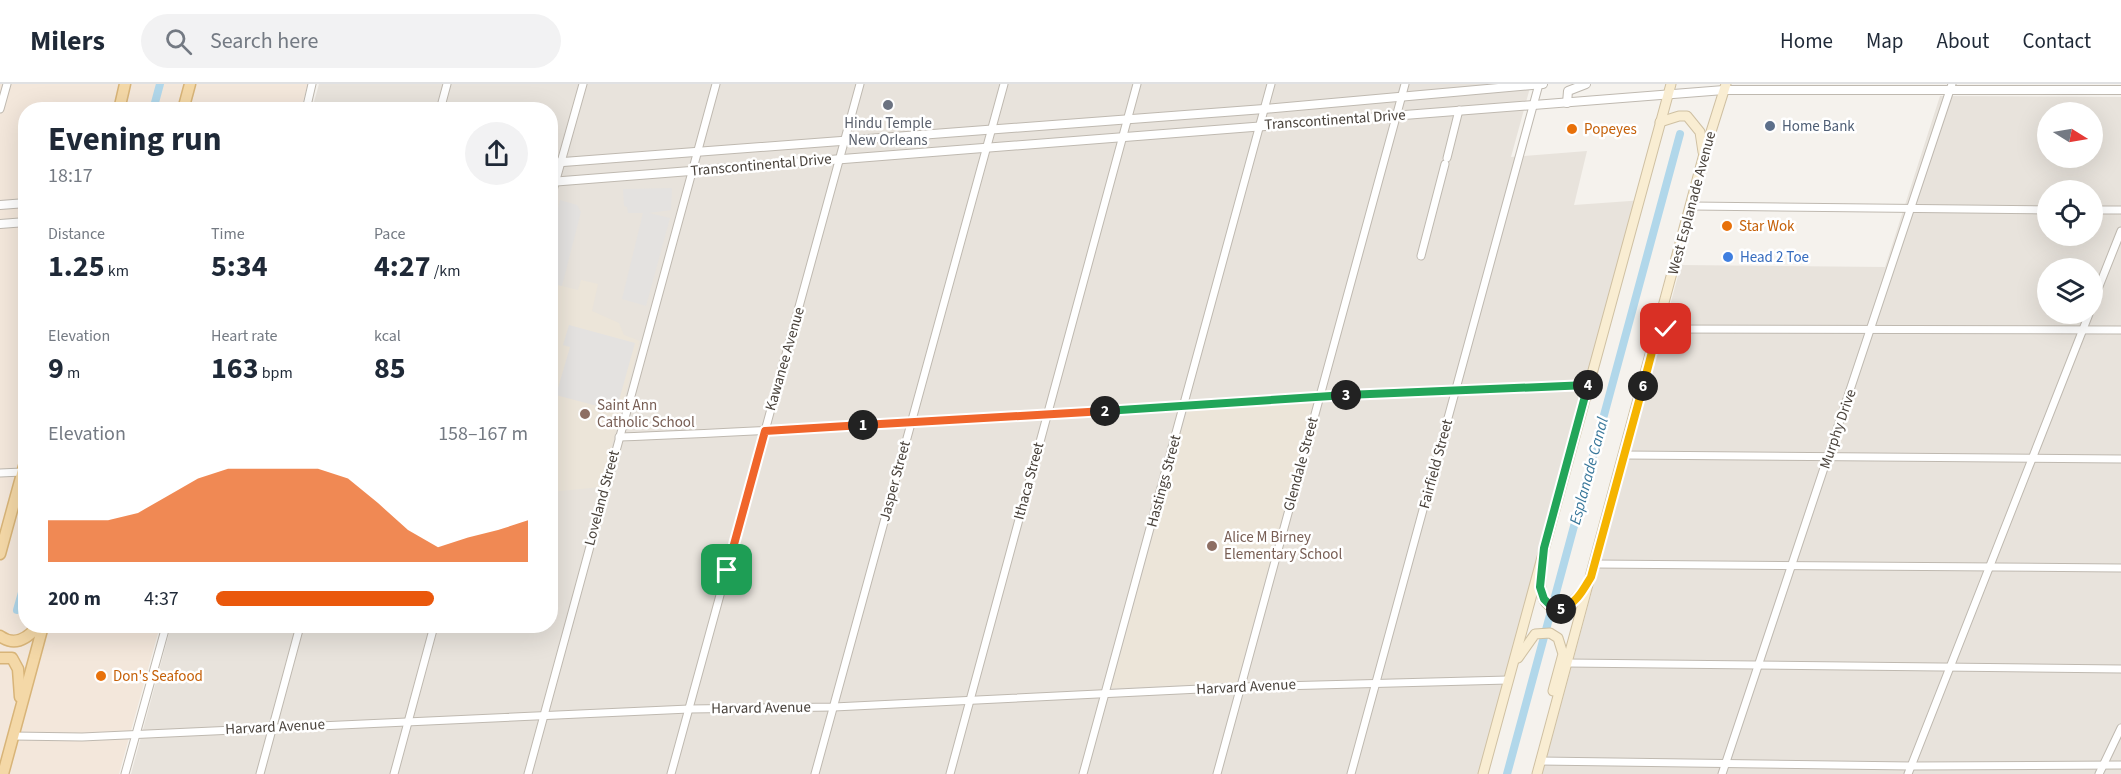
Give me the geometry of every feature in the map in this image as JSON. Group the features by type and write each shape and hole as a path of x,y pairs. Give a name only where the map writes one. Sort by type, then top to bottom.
{"main road":[{"path":"121,102 125,84"},
{"path":"185,102 190,84"},
{"path":"1483,774 1671,84"},
{"name":"West Esplanade Avenue","path":"1537,774 1692,206 1704,154 1725,87"},
{"path":"1660,122 1687,116 1700,132 1704,154"},
{"path":"0,554 18,487"},
{"path":"1544,548 1540,587 1544,599 1552,607 1569,606 1579,596 1591,577"},
{"path":"0,636 11,641 22,640 30,633"},
{"path":"3,774 41,633"},
{"path":"1512,667 1535,634 1546,633 1557,638 1563,654 1547,714 1548,735"},
{"path":"0,650 8,652 18,669 21,706"},
{"path":"0,657 12,658"}],"street":[{"path":"0,109 7,84"},
{"path":"308,102 312,84"},
{"path":"442,102 447,84"},
{"path":"558,170 583,84"},
{"name":"Loveland Street","path":"528,774 716,84"},
{"name":"Kawanee Avenue","path":"671,774 860,84"},
{"name":"Jasper Street","path":"815,774 1004,84"},
{"name":"Ithaca Street","path":"950,774 1137,84"},
{"name":"Hastings Street","path":"1083,774 1271,84"},
{"name":"Glendale Street","path":"1217,774 1405,84"},
{"name":"Transcontinental Drive","path":"558,162 1264,109 1541,84"},
{"name":"Fairfield Street","path":"1351,774 1541,84"},
{"path":"1567,103 1568,91 1586,84"},
{"name":"Transcontinental Drive","path":"558,182 1259,125 1667,96 1725,87 2121,90"},
{"name":"Murphy Drive","path":"1722,774 1951,87"},
{"path":"1421,256 1459,110"},
{"path":"0,205 18,204"},
{"path":"1692,206 2037,210"},
{"path":"2103,210 2121,210"},
{"path":"0,224 18,223"},
{"path":"2103,276 2121,231"},
{"path":"1908,774 2085,324"},
{"path":"1658,329 2121,330"},
{"path":"619,437 765,431 1320,397 1588,385"},
{"path":"1624,455 2121,459"},
{"path":"0,473 18,472"},
{"path":"1594,564 2121,568"},
{"path":"125,774 164,633"},
{"path":"260,774 298,633"},
{"path":"394,774 432,633"},
{"path":"1567,663 2121,669"},
{"name":"Harvard Avenue","path":"13,736 136,734 689,709 834,706 1105,695 1241,687 1508,680"},
{"path":"2100,774 2121,728"},
{"path":"1540,761 1911,766 2121,765"}],"shaded area":[{"path":"0,84 308,84 303,102 18,102 18,633 158,633 119,774 0,774"},
{"path":"319,84 1531,84 1511,157 1587,151 1574,205 1644,200 1487,774 131,774 169,633 558,633 558,102 314,102"},
{"path":"1940,96 2121,97 2121,774 1542,774 1681,265 1885,267"},
{"path":"672,188 671,210 649,213 670,218 646,306 622,299 643,213 628,213 627,207 624,206 623,189"},
{"path":"560,200 577,205 581,212 562,286 558,285 558,208"},
{"name":"Saint Ann Catholic School","path":"581,280 598,284 592,311 619,323 624,335 640,341 601,487 558,491 558,285 578,290"},
{"path":"569,325 635,343 616,411 558,396 570,347 563,345"},
{"name":"Alice M Birney Elementary School","path":"1314,401 1237,683 1111,688 1188,408"}],"waterway":[{"path":"155,102 160,84"},
{"name":"Esplanade Canal","path":"1507,774 1680,134"}],"place":[{"name":"Hindu Temple New Orleans","path":"888,105"},
{"name":"Home Bank","path":"1770,126"},
{"name":"Popeyes","path":"1572,129"},
{"name":"Star Wok","path":"1727,226"},
{"name":"Head 2 Toe","path":"1728,257"},
{"name":"Saint Ann Catholic School","path":"585,414"},
{"name":"Alice M Birney Elementary School","path":"1212,546"},
{"name":"Don's Seafood","path":"101,676"}],"route":[{"path":"727,570 765,431 1320,397 1588,385 1544,548 1540,587 1544,599 1552,607 1562,609 1569,606 1579,596 1591,577 1658,329 1666,329"}]}
